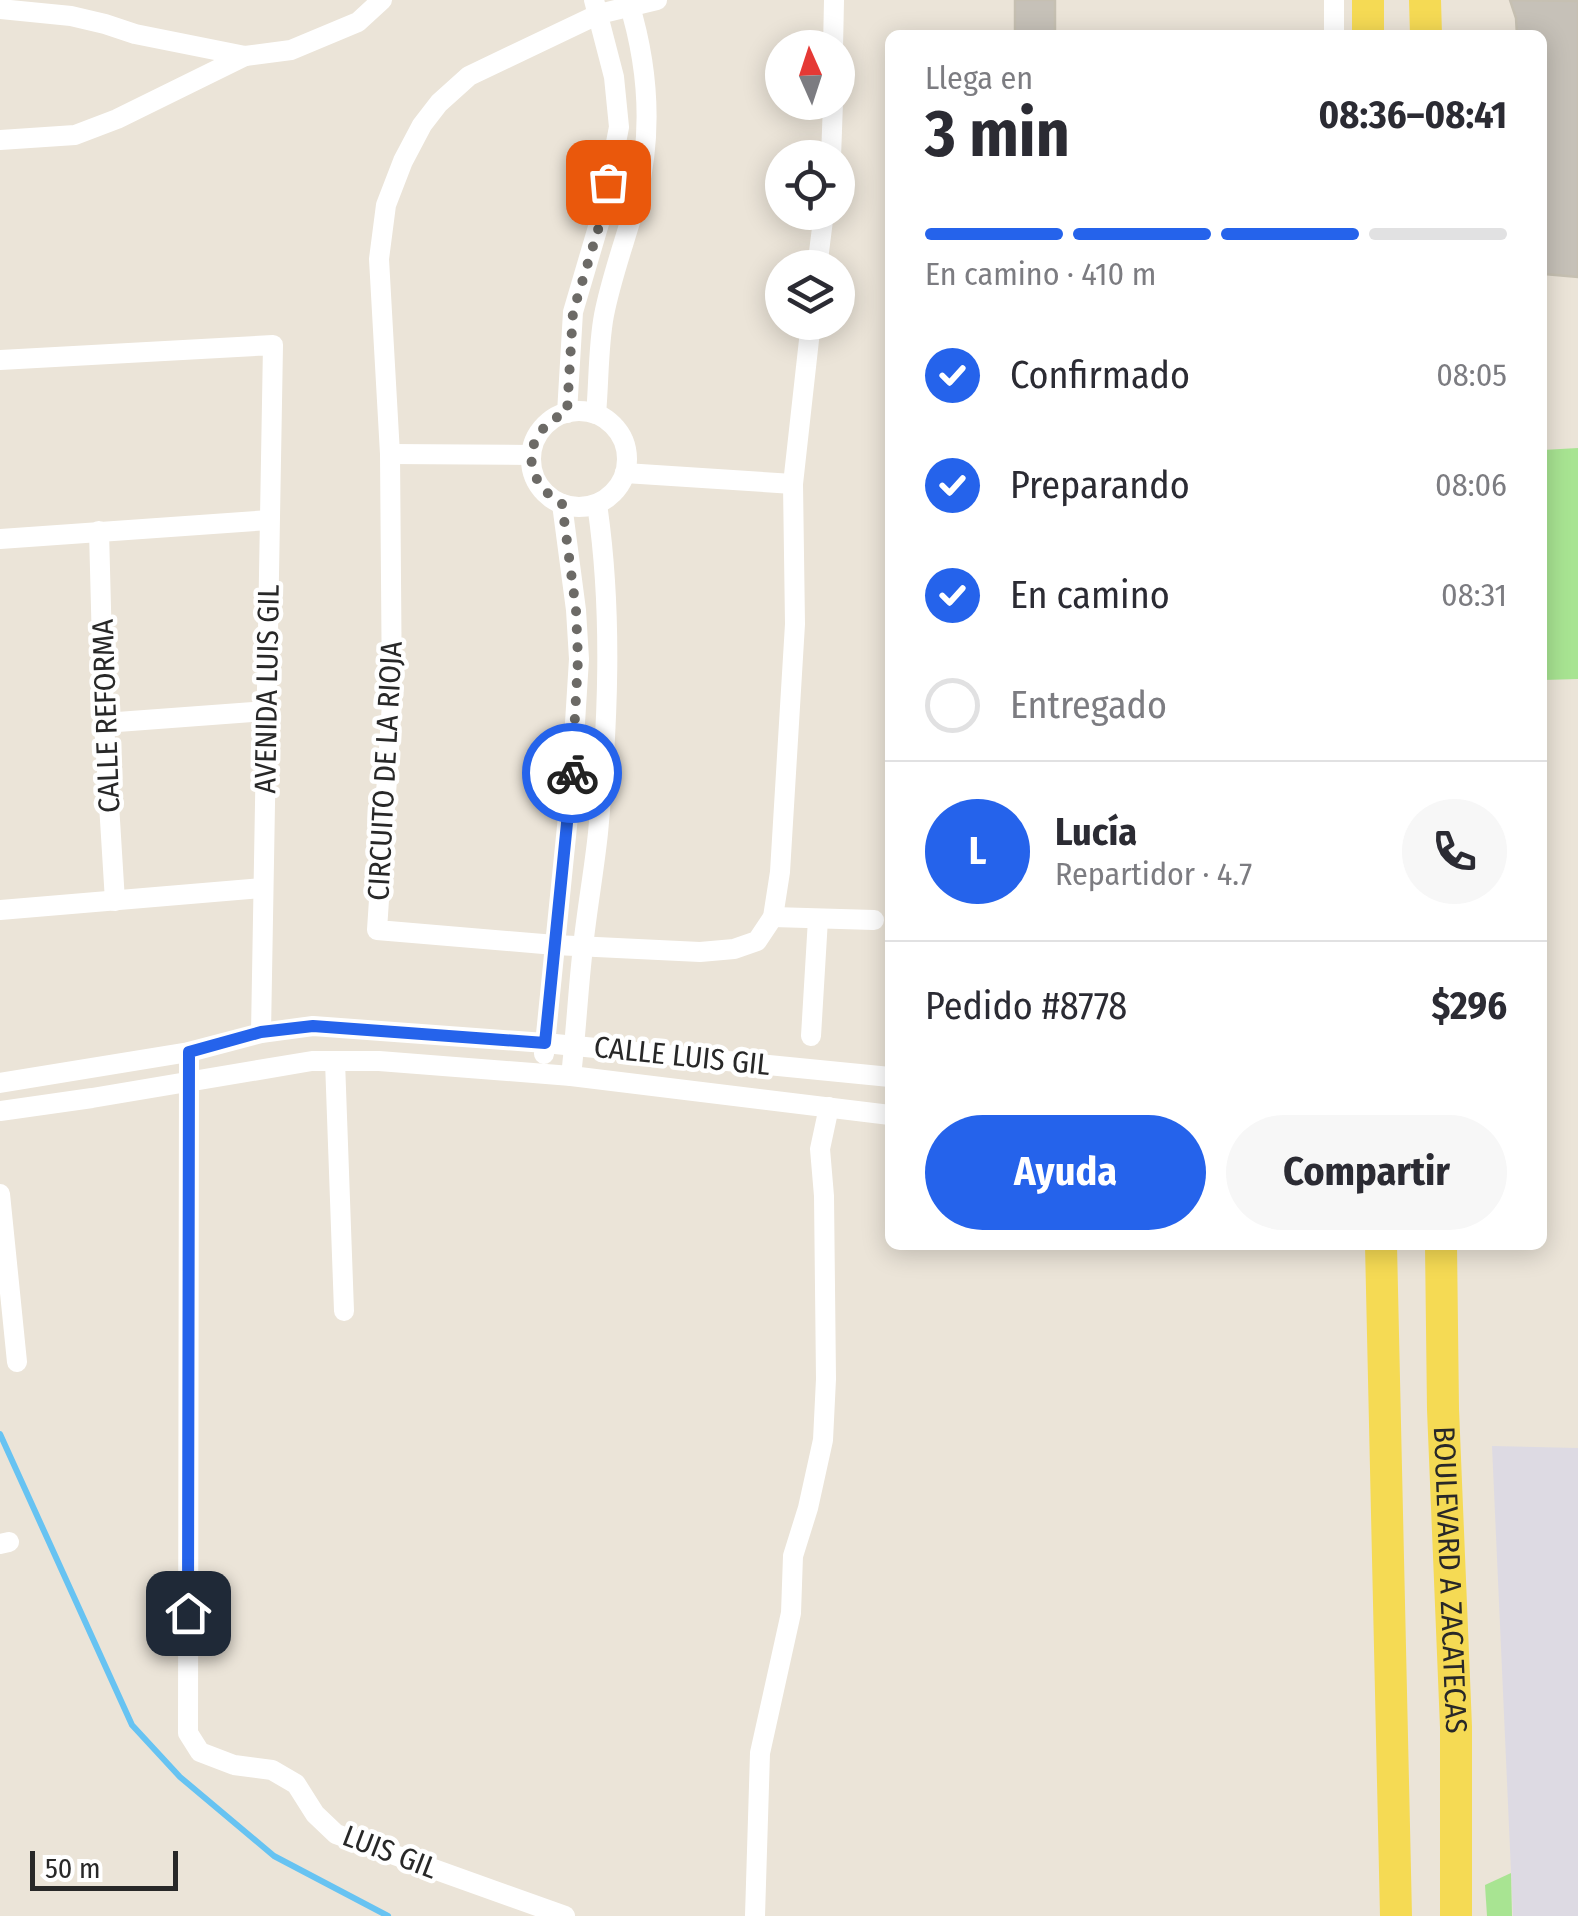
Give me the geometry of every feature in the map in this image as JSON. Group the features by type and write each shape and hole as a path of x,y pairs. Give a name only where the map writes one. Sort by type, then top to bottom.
{"main road":[{"path":"1368,0 1368,30"},
{"path":"1425,0 1426,30"},
{"name":"BOULEVARD A ZACATECAS","path":"1381,1250 1396,1916"},
{"name":"BOULEVARD A ZACATECAS","path":"1441,1250 1443,1409 1456,1727 1456,1916"}],"street":[{"path":"0,9 71,16 135,34 245,56 291,50 358,22 382,0"},
{"name":"CIRCUITO DE LA RIOJA","path":"658,0 597,7 469,76 422,126 386,205 379,259 390,454 392,703 377,930 700,952 734,950 757,941 773,917"},
{"path":"833,30 834,0"},
{"path":"1334,0 1334,30"},
{"path":"596,414 604,317 646,152 647,84 629,3"},
{"path":"567,412 573,312 604,210 619,127 614,77 597,7"},
{"path":"0,140 75,134 117,119 245,56"},
{"path":"809,340 794,484 795,624 780,872 773,917 874,920"},
{"name":"AVENIDA LUIS GIL","path":"0,360 272,346 261,1032"},
{"path":"567,412 596,414 619,431 625,444 626,473 619,486 596,504 562,504 538,484 532,470 534,441 542,428 567,412"},
{"path":"390,454 531,455"},
{"path":"626,473 794,484"},
{"path":"542,1074 571,786 578,659 576,610 562,504"},
{"path":"570,1076 605,738 606,599 596,504"},
{"path":"0,539 269,520"},
{"name":"CALLE REFORMA","path":"99,531 104,722 115,900"},
{"path":"104,722 266,711"},
{"path":"0,910 263,888"},
{"path":"811,1036 818,918"},
{"name":"CALLE LUIS GIL","path":"0,1082 189,1052 261,1032 313,1026 545,1043 885,1077"},
{"path":"189,1052 190,1082"},
{"name":"CALLE LUIS GIL","path":"0,1110 312,1061 380,1060 570,1076 885,1114"},
{"path":"335,1061 344,1311"},
{"name":"LUIS GIL","path":"190,1082 188,1733 200,1752 234,1764 272,1770 296,1784 314,1814 336,1834 565,1916"},
{"path":"755,1916 760,1753 791,1613 793,1556 822,1440 826,1361 820,1150 830,1107"},
{"path":"0,1194 17,1362"}],"shaded area":[{"path":"1492,1446 1578,1448 1578,1916 1513,1916"}],"green space":[{"path":"1578,448 1578,679 1547,680 1547,450"},
{"path":"1511,1873 1512,1916 1487,1916 1485,1885"}],"building":[{"path":"1015,0 1055,0 1055,30 1015,30"},
{"path":"1510,0 1578,1 1578,277 1547,274 1547,30 1517,30"}],"waterway":[{"path":"0,1434 132,1725 180,1777 274,1856 388,1916"}],"way so far":[{"path":"572,773 578,659 576,610 562,504 538,484 531,455 542,428 567,412 573,312 604,210 608,182"}],"route":[{"path":"188,1613 189,1052 261,1032 313,1026 545,1043 572,773"}]}
